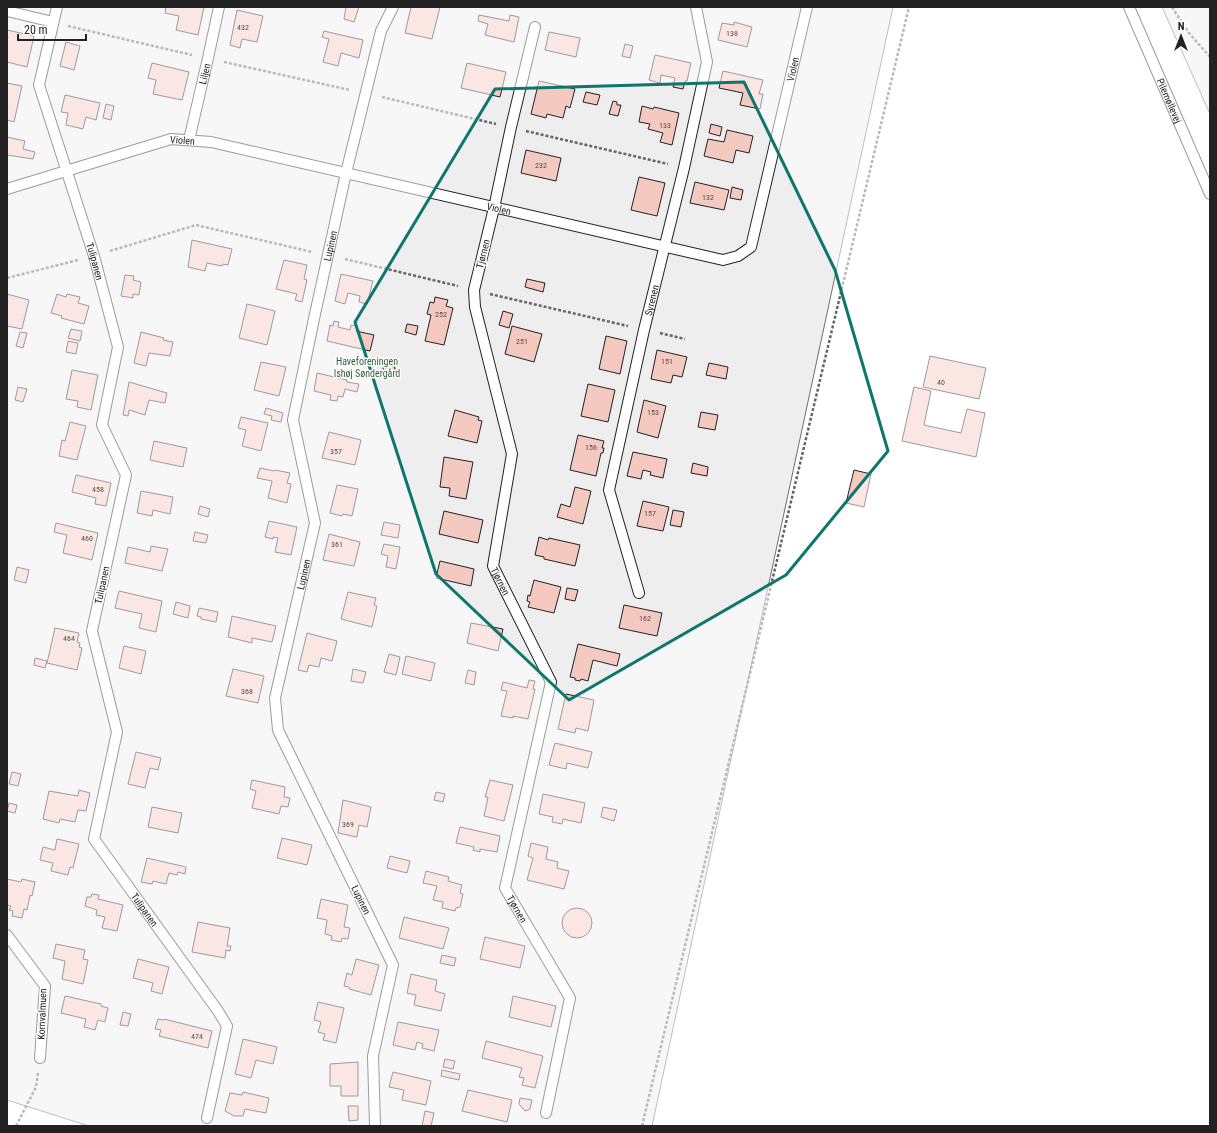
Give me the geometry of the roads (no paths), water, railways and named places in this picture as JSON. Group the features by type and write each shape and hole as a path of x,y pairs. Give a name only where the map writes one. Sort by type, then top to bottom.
{"lane":[{"name":"Tulipanen","path":"57,7 39,85 94,256 118,347 102,425 126,475 92,631 117,732 94,840 218,1011 227,1026 207,1118"},
{"name":"Liljen","path":"189,140 219,7"},
{"name":"Lupinen","path":"375,1126 373,1056 393,965 278,730 275,698 316,523 293,420 346,173 381,31 393,7"},
{"name":"Syrenen","path":"639,593 609,490 644,330 707,62 696,7"},
{"name":"Violen","path":"7,189 171,139 211,142 723,260 738,256 751,247 807,7"},
{"name":"Pilemøllevej","path":"1129,7 1210,194"},
{"path":"7,11 53,22"},
{"name":"Tjørnen","path":"535,27 474,290 475,307 512,454 493,566 550,682 505,888 570,998 546,1113"},
{"name":"Kornvalmuen","path":"7,935 45,986 40,1058"}],"park label":[{"name":"Haveforeningen Ishøj Søndergård","path":"367,366"}]}
